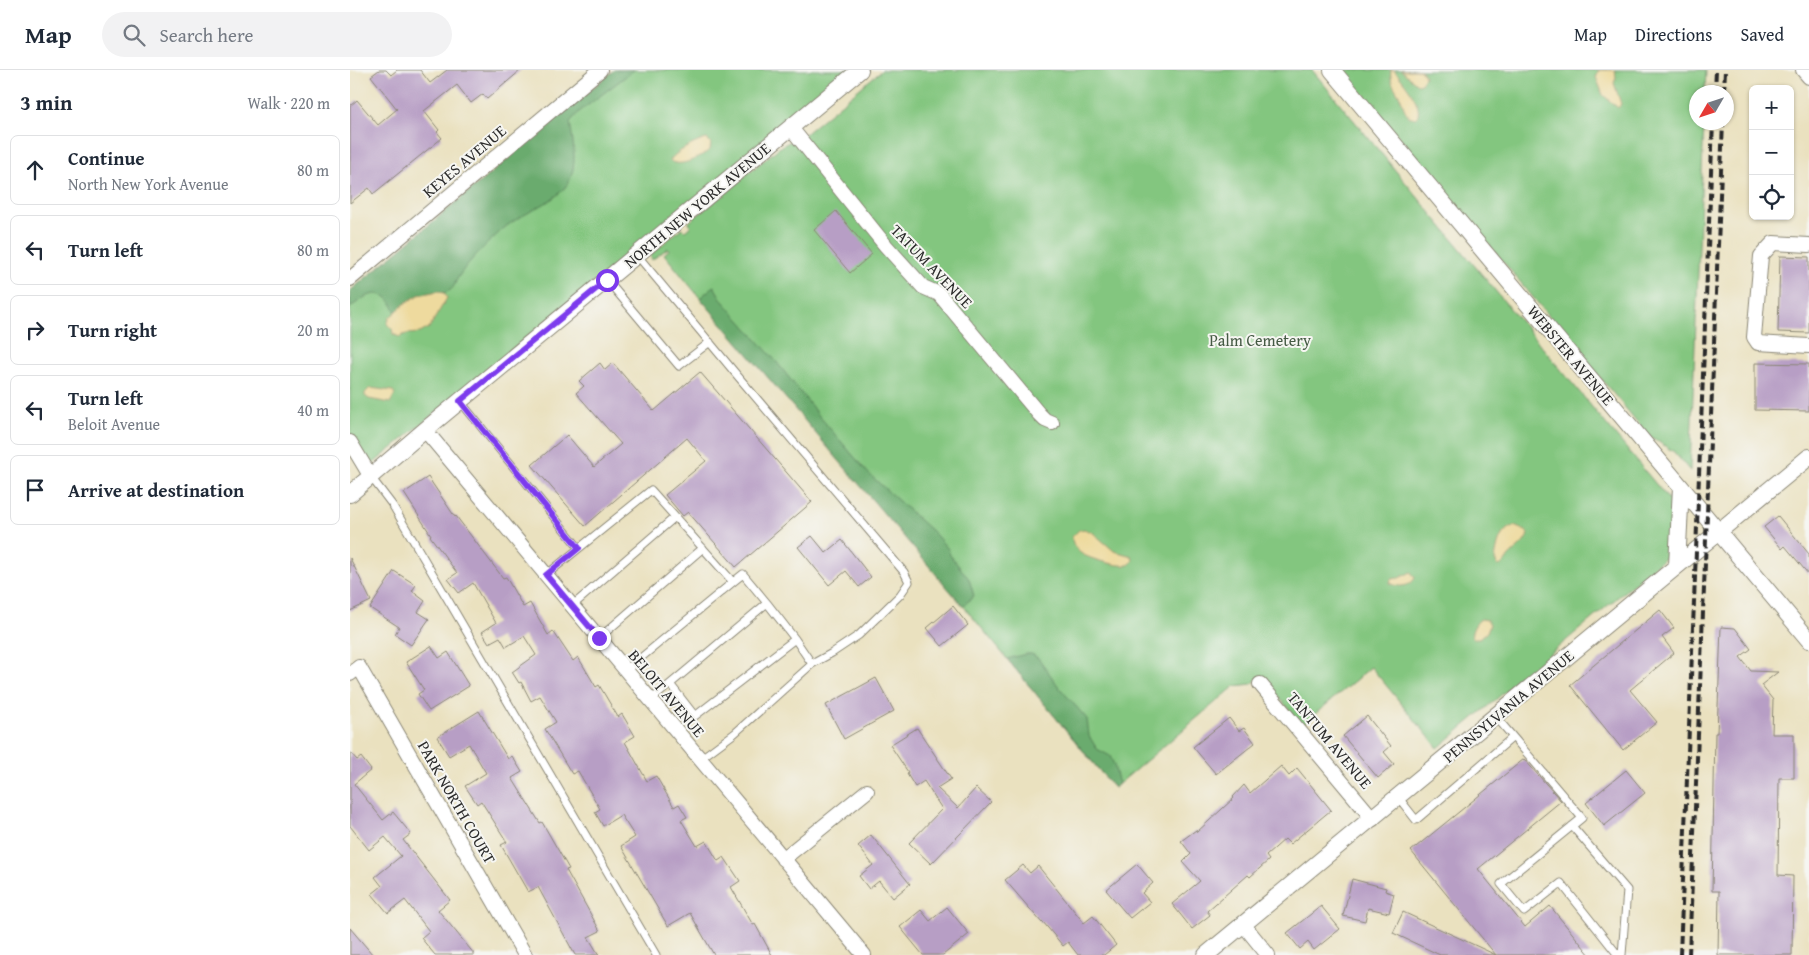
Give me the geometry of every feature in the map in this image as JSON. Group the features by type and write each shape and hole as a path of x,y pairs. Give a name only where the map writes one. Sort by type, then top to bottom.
{"street":[{"name":"KEYES AVENUE","path":"350,278 600,70"},
{"name":"NORTH NEW YORK AVENUE","path":"350,494 860,70"},
{"name":"WEBSTER AVENUE","path":"1332,70 1809,640"},
{"path":"1804,70 1809,77"},
{"name":"TATUM AVENUE","path":"791,128 886,246 924,287 939,294 1039,414 1045,420 1052,423"},
{"path":"1809,245 1773,243 1761,256 1754,337 1758,343 1809,346"},
{"name":"BELOIT AVENUE","path":"425,430 864,955"},
{"path":"350,442 371,477"},
{"name":"PENNSYLVANIA AVENUE","path":"1206,955 1809,457"},
{"path":"1677,566 1681,487"},
{"name":"PARK NORTH COURT","path":"354,671 525,955"},
{"name":"TANTUM AVENUE","path":"1260,684 1373,819"},
{"path":"783,859 867,791"},
{"path":"1244,924 1268,955"}],"lane":[{"path":"637,255 904,572 909,582 900,595 859,635 812,664 735,733 700,759"},
{"path":"607,280 679,366 710,342"},
{"path":"460,401 579,548"},
{"path":"371,477 393,506 656,955"},
{"path":"546,575 651,490 734,582"},
{"path":"572,606 675,517"},
{"path":"599,638 703,548"},
{"path":"626,670 743,574 795,639 812,664"},
{"path":"651,700 767,603"},
{"path":"670,684 695,716 795,639"},
{"path":"1496,716 1582,818 1501,884 1524,912 1561,883 1618,955"},
{"path":"1398,797 1416,820 1513,737"},
{"path":"1572,826 1627,890 1622,955"}],"green space":[{"path":"614,70 634,70 579,112 570,122 573,146 573,171 561,192 503,229 468,263 453,288 449,291 442,292 396,312 388,299 377,294 367,296 350,308 350,291"},
{"path":"617,70 853,70 369,467 350,434 350,292"},
{"name":"Palm Cemetery","path":"882,70 1312,70 1675,507 1674,550 1438,748 1371,667 1302,725 1261,676 1252,684 1235,686 1114,788 705,294 700,298 664,254 669,250 668,248 652,260 650,255 682,228 685,231 691,226 688,223 780,147 789,142 795,142"},
{"path":"1343,70 1706,70 1705,85 1689,85 1689,130 1704,130 1690,471 1674,452 1648,435"},
{"path":"714,286 722,300 775,360 820,417 869,474 934,533 948,549 950,555 969,579 974,596 963,606 700,298"},
{"path":"1032,654 1039,659 1059,687 1087,719 1089,736 1097,749 1110,756 1114,765 1119,784 1114,788 1007,659"}],"sand":[{"path":"1391,70 1394,70 1416,101 1418,113 1416,118 1410,117 1405,110 1392,83"},
{"path":"1401,70 1419,70 1423,72 1425,77 1421,83 1417,84"},
{"path":"1599,70 1615,70 1616,78 1614,83 1621,104 1618,108 1603,95 1596,77"},
{"path":"707,139 711,143 710,150 701,156 691,161 680,163 670,161 676,154 686,148"},
{"path":"438,291 444,293 447,298 429,328 420,333 406,334 399,337 393,334 392,329 387,324 390,317 407,302 419,295"},
{"path":"370,388 393,391 395,394 390,403 369,399 365,396 365,393"},
{"path":"1514,526 1526,531 1527,537 1504,563 1498,566 1495,560 1502,535"},
{"path":"1084,529 1092,532 1114,551 1132,556 1133,560 1131,563 1128,565 1111,564 1082,554 1075,547 1072,537 1079,530"},
{"path":"1411,572 1415,578 1407,585 1401,586 1390,583 1391,579 1399,578"},
{"path":"1481,619 1487,620 1490,624 1487,632 1480,638 1472,638 1474,627"}],"building":[{"path":"379,70 386,70 391,75 397,70 420,70 430,83 447,70 521,70 487,99 483,94 471,103 457,85 424,111 439,130 437,132 442,138 373,194 369,188 350,203 350,106 357,100 378,125 397,109 371,76"},
{"path":"836,211 872,254 850,273 814,230"},
{"path":"1780,256 1809,257 1809,333 1778,332"},
{"path":"600,363 605,370 613,363 654,411 700,372 812,502 736,567 688,512 683,516 665,495 706,461 687,438 585,526 532,465 567,435 594,467 621,444 576,393 584,386 579,381"},
{"path":"1755,363 1809,364 1809,411 1755,410"},
{"path":"428,477 455,517 503,578 506,577 523,607 530,603 548,635 553,631 573,661 578,657 596,687 599,685 618,717 622,714 635,736 625,742 647,781 656,776 674,807 679,804 687,817 681,820 697,846 706,841 718,861 724,857 740,881 731,887 772,955 714,955 690,913 668,926 621,846 635,837 621,815 603,826 595,812 600,809 578,771 572,774 545,729 556,722 540,696 531,701 521,682 519,683 512,672 536,655 524,636 506,647 500,637 489,643 482,632 496,623 473,583 459,593 448,579 457,573 430,536 404,493"},
{"path":"1778,516 1809,554 1809,575 1785,546 1782,549 1764,527"},
{"path":"812,536 826,553 842,540 871,577 859,587 846,571 829,585 798,547"},
{"path":"350,558 371,601 350,611"},
{"path":"394,571 416,585 412,591 425,601 418,612 429,619 411,645 395,634 399,627 370,608"},
{"path":"953,606 968,625 942,646 927,628"},
{"path":"1660,610 1674,628 1662,637 1674,653 1630,690 1657,722 1623,750 1570,685"},
{"path":"1721,627 1735,628 1751,649 1740,657 1751,671 1778,672 1761,685 1773,700 1772,734 1794,734 1794,778 1779,778 1778,875 1793,876 1792,955 1718,955 1719,891 1712,891 1715,733 1717,733"},
{"path":"431,646 439,658 448,652 469,686 429,711 418,694 424,690 406,662"},
{"path":"876,678 894,711 844,739 826,705"},
{"path":"479,711 508,759 512,756 522,772 512,778 540,823 542,822 569,869 566,870 600,931 588,937 599,955 575,955 538,887 528,892 501,845 507,842 481,801 477,804 465,786 486,773 469,744 449,756 437,737"},
{"path":"1367,716 1391,746 1384,752 1394,764 1378,778 1343,736"},
{"path":"1229,718 1239,731 1244,728 1255,743 1216,774 1193,747"},
{"path":"917,728 951,779 937,788 958,808 976,788 991,802 931,864 909,843 942,809 924,781 915,787 907,774 908,772 890,745"},
{"path":"350,752 357,760 361,757 371,770 354,784 383,820 393,812 411,834 403,840 450,900 438,910 475,955 435,955 421,938 429,931 405,900 388,913 372,894 382,886 375,877 401,856 385,837 369,850 350,826"},
{"path":"1524,759 1561,801 1478,869 1525,927 1550,906 1590,955 1496,955 1411,851"},
{"path":"1281,766 1289,776 1297,768 1331,810 1290,844 1285,839 1266,856 1269,860 1250,877 1248,875 1207,911 1210,915 1192,929 1172,904 1200,881 1183,862 1191,854 1181,841 1196,830 1197,832 1234,798 1244,785 1250,793"},
{"path":"1626,770 1645,793 1604,826 1586,803"},
{"path":"871,835 910,884 893,898 879,881 869,889 859,876 873,865 858,846"},
{"path":"1137,864 1153,883 1142,893 1150,902 1130,918 1106,890"},
{"path":"1023,865 1030,873 1038,866 1084,923 1093,916 1116,945 1104,955 1078,955 1068,942 1063,946 1005,880"},
{"path":"1352,879 1386,888 1385,891 1394,894 1389,913 1368,908 1365,921 1343,916"},
{"path":"1321,906 1340,929 1314,950 1308,942 1300,949 1287,933"},
{"path":"947,907 969,934 943,955 923,955 900,927 921,910 930,921"},
{"path":"1403,912 1496,955 1440,955 1393,933"},
{"path":"350,928 373,955 350,955"}],"railway":[{"path":"1715,85 1716,70"},
{"path":"1724,85 1725,70"},
{"path":"1680,955 1713,130"},
{"path":"1689,955 1723,130"}],"route":[{"path":"599,638 546,575 579,548 460,401 607,280"}]}
